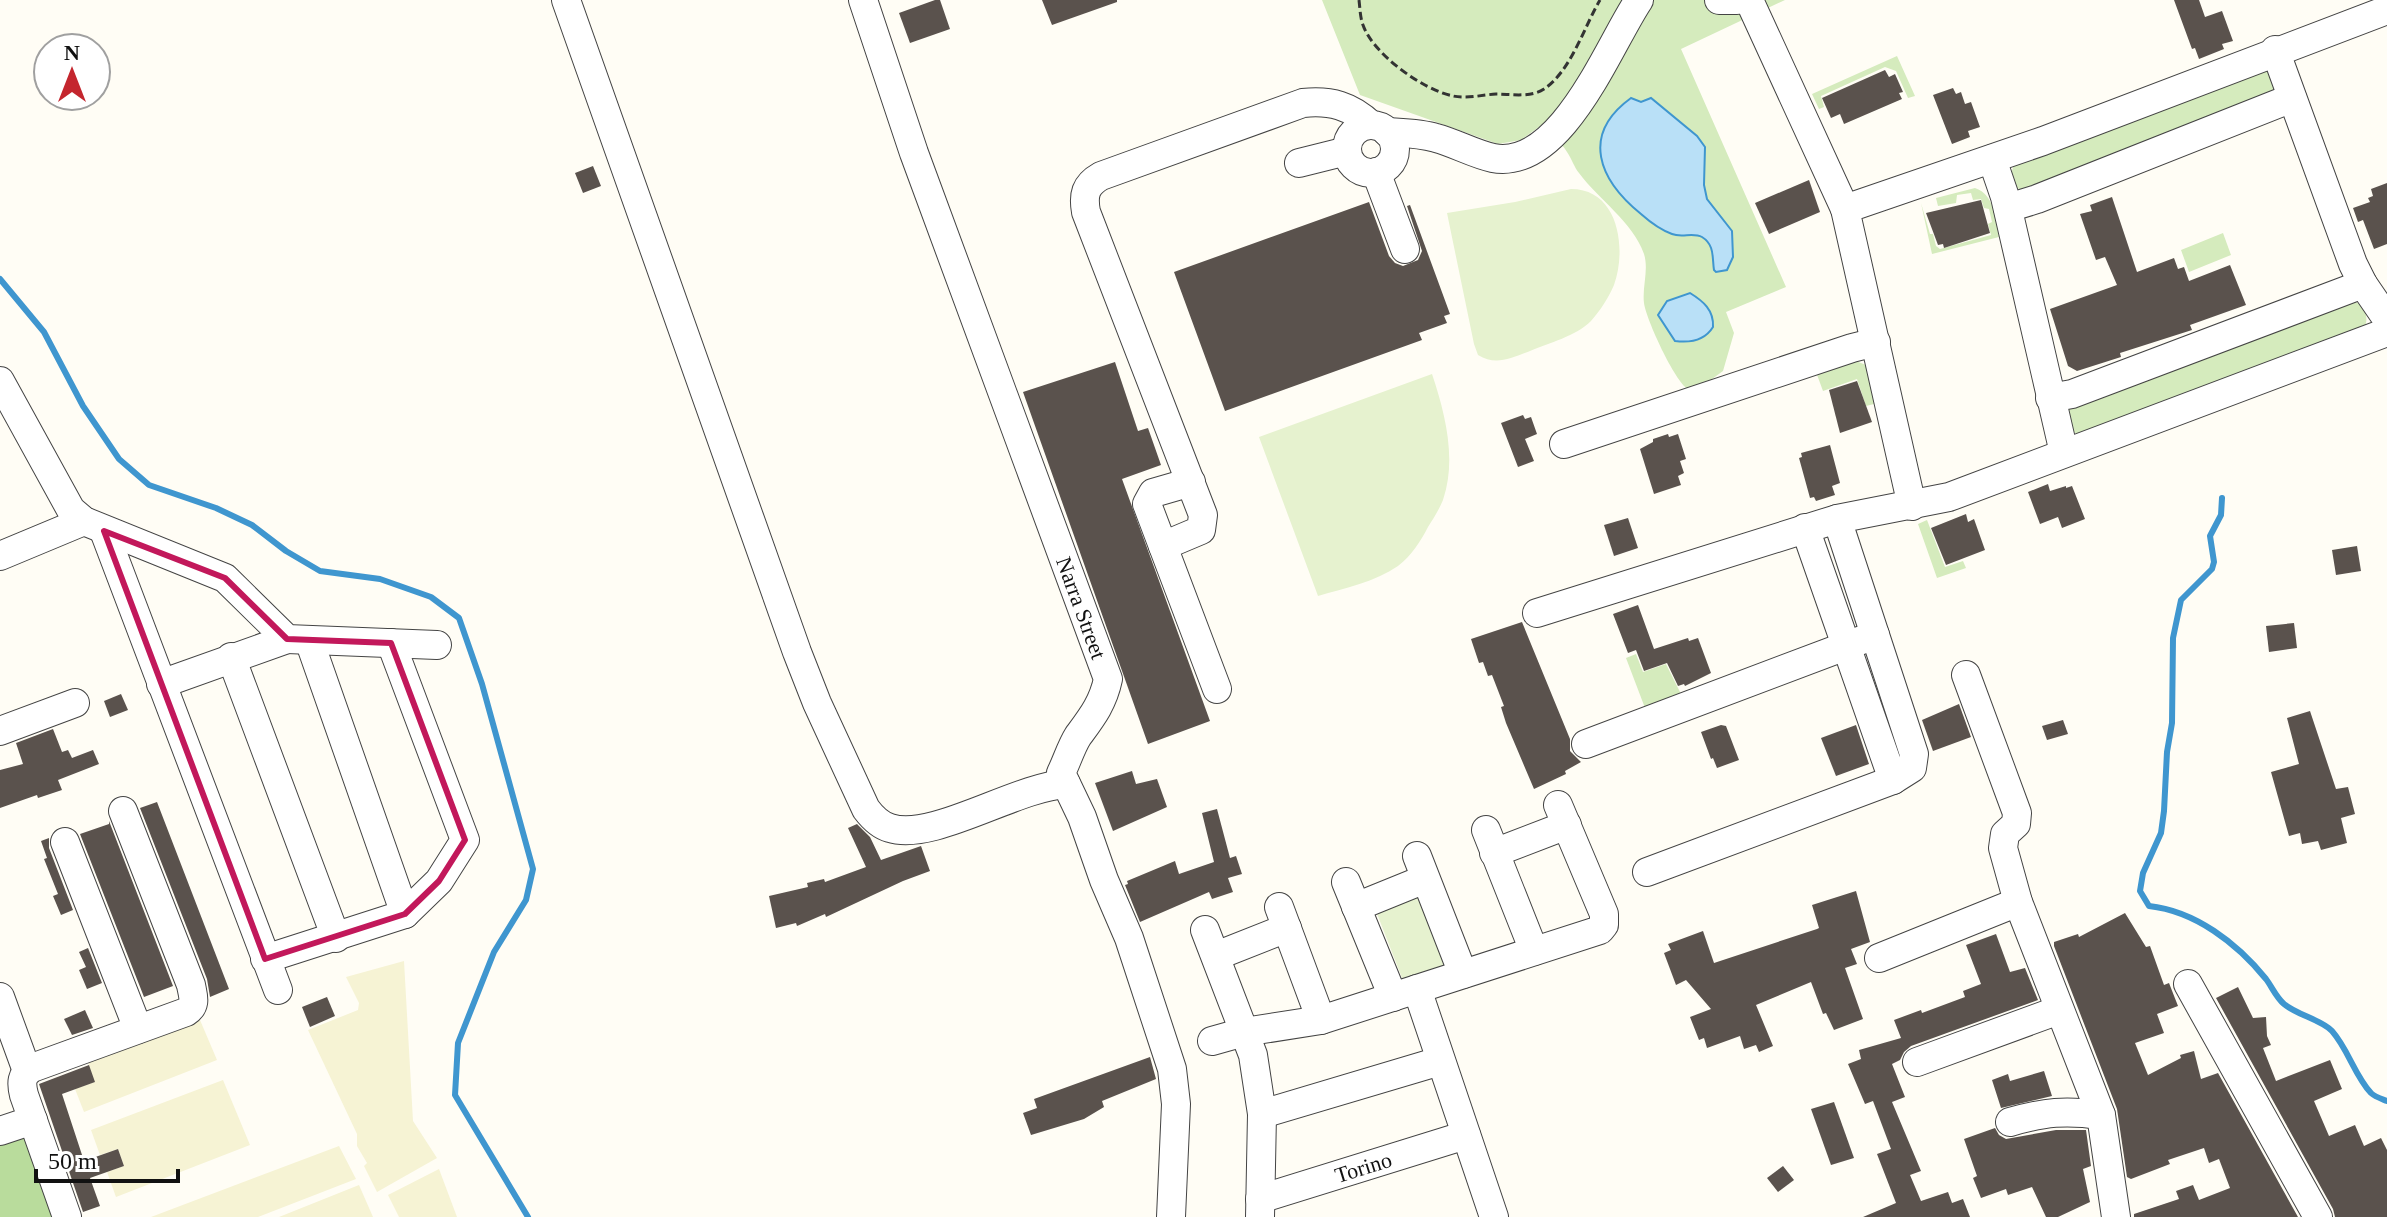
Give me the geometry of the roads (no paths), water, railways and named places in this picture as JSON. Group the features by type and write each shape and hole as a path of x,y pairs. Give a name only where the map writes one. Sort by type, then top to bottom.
{"street":[{"path":"566,0 797,652 866,809 872,818 888,828 928,828 1029,791 1066,784 1129,938 1172,1069 1176,1104 1171,1217"},
{"name":"Narra Street","path":"863,0 914,153 1108,679 1105,697 1076,739 1061,773 1066,784"},
{"path":"1163,546 1201,530 1203,515 1086,212 1083,199 1092,181 1303,103 1332,103 1346,107 1358,113 1379,128 1392,139 1394,156 1389,164 1376,172 1365,172 1351,162 1347,151 1350,137 1355,131 1379,128 1438,138 1493,158 1524,154 1539,146 1571,116 1639,0"},
{"path":"1719,0 1737,0"},
{"path":"1749,0 1845,209 1912,506"},
{"path":"1845,209 1992,159 2387,10"},
{"path":"2275,50 2324,188 2363,284 2387,319"},
{"path":"2008,208 2292,98"},
{"path":"1299,163 1347,151"},
{"path":"1992,159 2008,208 2064,453"},
{"path":"1376,172 1405,249"},
{"path":"2050,398 2072,394 2363,284"},
{"path":"1537,613 1805,528 1884,508 1912,506 1949,497 2387,332"},
{"path":"1564,444 1876,342"},
{"path":"0,381 8,411 71,510 94,526 225,578 298,639 405,914"},
{"path":"1191,482 1153,493 1147,504 1217,689"},
{"path":"1647,872 1893,780 1912,768 1914,754 1837,519"},
{"path":"0,556 94,526"},
{"path":"94,526 161,684 278,990"},
{"path":"1805,528 1893,780"},
{"path":"1586,744 1875,635"},
{"path":"161,684 231,657 298,639 437,645"},
{"path":"265,959 405,914 439,881 465,840 391,643"},
{"path":"231,657 336,938"},
{"path":"1966,675 2017,813 2016,824 2005,834 2003,848 2018,902 2101,1115 2116,1217"},
{"path":"0,731 75,703"},
{"path":"0,1131 28,1096 138,1029 186,1012 194,1002 191,985 123,811"},
{"path":"1212,1041 1244,1032 1321,1020 1600,930 1604,925 1604,914 1563,815 1490,842 1534,951"},
{"path":"65,842 138,1029"},
{"path":"1463,974 1421,868 1351,894 1440,1061 1466,1135 1485,1215"},
{"path":"1879,958 2018,902"},
{"path":"1216,956 1283,918 1321,1020"},
{"path":"1205,930 1253,1055 1262,1114 1260,1208"},
{"path":"2188,984 2318,1217"},
{"path":"0,997 67,1217"},
{"path":"1917,1062 2059,1010"},
{"path":"1262,1114 1440,1061"},
{"path":"2010,1122 2043,1112 2065,1110 2101,1115"},
{"name":"Torino","path":"1260,1208 1466,1135"}],"water":[{"path":"1631,98 1641,102 1651,98 1697,136 1705,147 1704,185 1707,199 1732,231 1733,257 1727,270 1714,270 1711,248 1702,237 1672,234 1648,220 1626,201 1606,172 1601,157 1605,127 1615,112"},
{"path":"1690,293 1707,307 1713,327 1697,340 1675,341 1658,315 1667,301"}],"waterway":[{"path":"0,279 44,332 83,406 119,459 149,485 216,508 252,525 286,551 320,571 380,579 431,597 459,618 482,684 533,869 526,900 494,952 458,1043 455,1095 528,1217"},
{"path":"2222,498 2221,515 2210,536 2214,562 2212,569 2181,600 2173,638 2172,723 2164,811 2161,833 2143,873 2140,891 2149,906 2183,914 2228,941 2255,966 2284,1004 2332,1031 2365,1086 2387,1101"}]}
